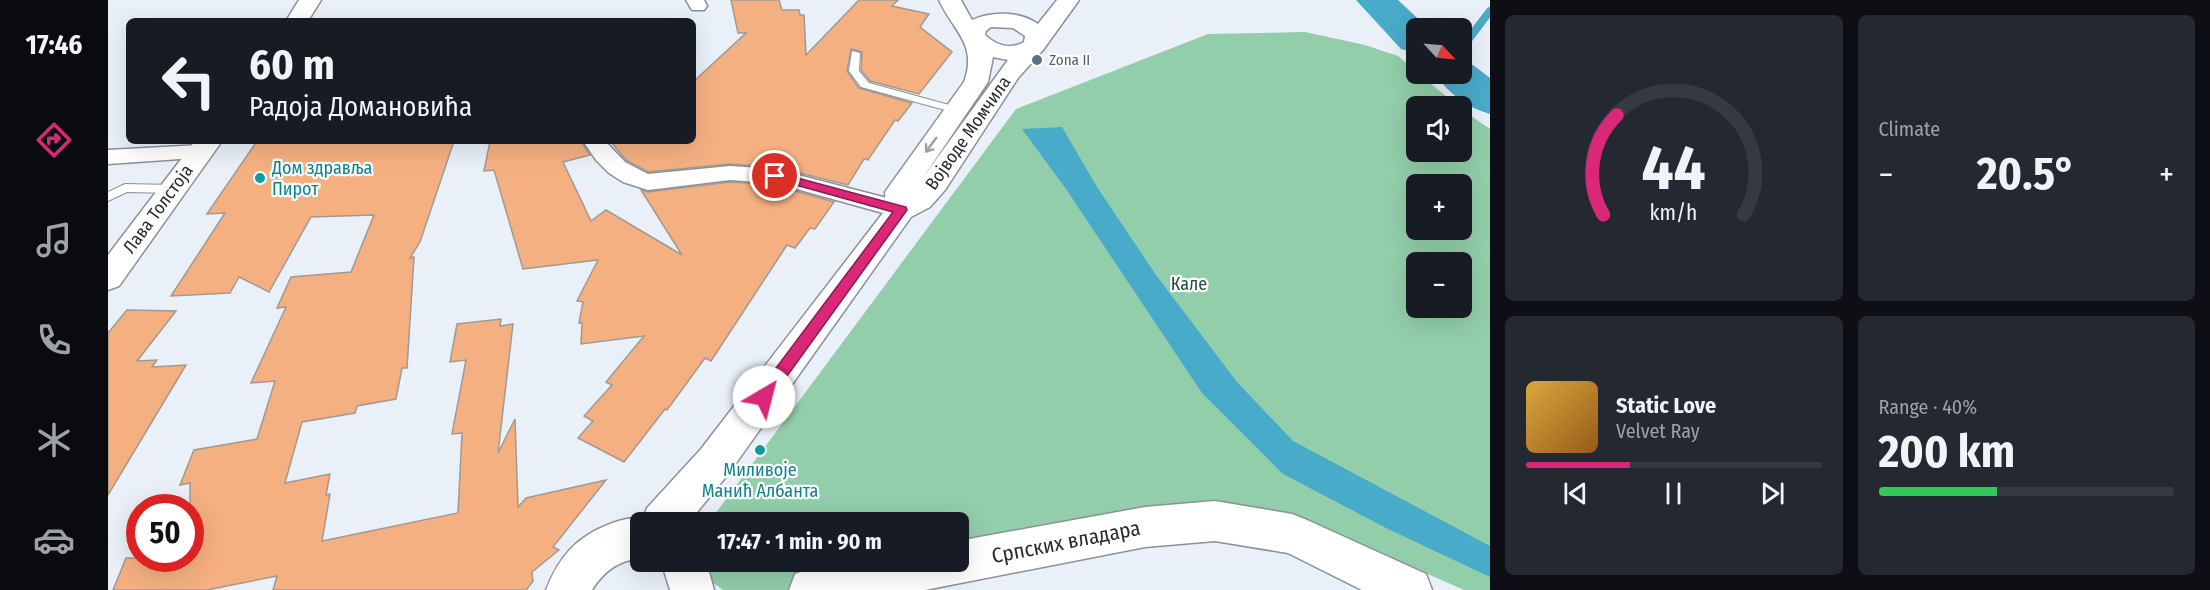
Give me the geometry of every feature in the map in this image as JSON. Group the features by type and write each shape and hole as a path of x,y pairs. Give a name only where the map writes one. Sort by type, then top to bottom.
{"main road":[{"path":"299,18 310,0"},
{"path":"950,0 956,13 982,45 1001,52 1034,44 1037,34 1025,25 983,15 961,0"},
{"name":"Војводе Момчила","path":"671,512 715,461 901,210 920,200 935,183 1009,75 1068,0"},
{"path":"975,38 974,30 978,25 1000,20 1034,4"},
{"name":"Војводе Момчила","path":"901,210 899,192 976,82 982,53 975,38"},
{"name":"Лава Толстоја","path":"108,278 205,146"},
{"name":"Српских владара","path":"812,590 1144,526 1215,521 1292,534 1410,590"},
{"path":"568,590 578,570 593,555 610,544 630,538"},
{"path":"688,572 692,590"}],"street":[{"path":"596,144 621,171 638,180 648,182 730,173 775,176 901,210"},
{"path":"108,157 205,146"}],"lane":[{"path":"855,53 854,71 865,85 956,110"},
{"path":"108,197 125,188 172,189"}],"green space":[{"name":"Кале","path":"1305,32 1365,45 1398,56 1406,63 1406,84 1431,84 1446,96 1406,96 1406,162 1472,162 1472,117 1490,129 1490,590 1464,590 1346,538 1291,520 969,556 969,512 716,512 1016,109 1208,34"},
{"path":"704,572 887,572 802,590 723,590 708,579"}],"water":[{"path":"1062,127 1097,187 1156,275 1237,382 1293,441 1490,546 1490,577 1388,529 1283,474 1202,393 1066,189 1022,129"}],"building":[{"path":"731,0 779,0 782,10 799,10 800,15 804,15 806,55 859,0 898,0 892,6 929,14 920,27 952,52 919,94 870,81 861,70 862,52 851,49 847,71 859,88 912,103 898,121 895,120 868,160 864,159 848,185 775,167 730,164 648,172 626,160 613,144 696,144 696,79 746,33 738,33"},
{"path":"255,144 453,144 420,242 410,258 414,257 407,368 402,368 396,399 357,406 355,413 302,422 285,483 330,474 326,495 330,494 322,541 458,513 462,433 452,434 466,360 450,362 457,324 501,319 500,326 513,324 498,453 515,419 518,507 526,498 606,480 553,547 559,550 532,572 533,581 526,590 273,590 277,576 207,590 113,590 126,558 126,572 204,572 204,494 190,494 190,483 180,485 194,450 257,439 275,381 251,383 286,307 277,308 291,277 351,272 374,215 311,217 269,292 239,277 230,293 171,296 225,213 207,214"},
{"path":"489,144 583,144 590,155 563,162 591,221 606,210 682,255 641,190 648,192 730,182 775,185 834,202 815,229 810,228 795,248 787,245 711,361 705,358 667,410 665,409 624,462 578,438 593,421 584,416 612,385 606,382 644,336 581,344 582,323 579,323 583,302 577,301 598,260 523,269 494,170 484,171"},
{"path":"127,310 176,311 137,361 157,360 152,367 186,365 108,495 108,333"}],"waterway":[{"path":"1375,0 1406,30"},
{"path":"1472,35 1490,11"},
{"path":"1470,84 1490,100"}],"place":[{"name":"Zona II","path":"1037,60"},
{"name":"Дом здравља Пирот","path":"260,178"},
{"name":"Миливоје Манић Албанта","path":"760,450"}],"route":[{"path":"764,397 901,210 775,176"}]}
